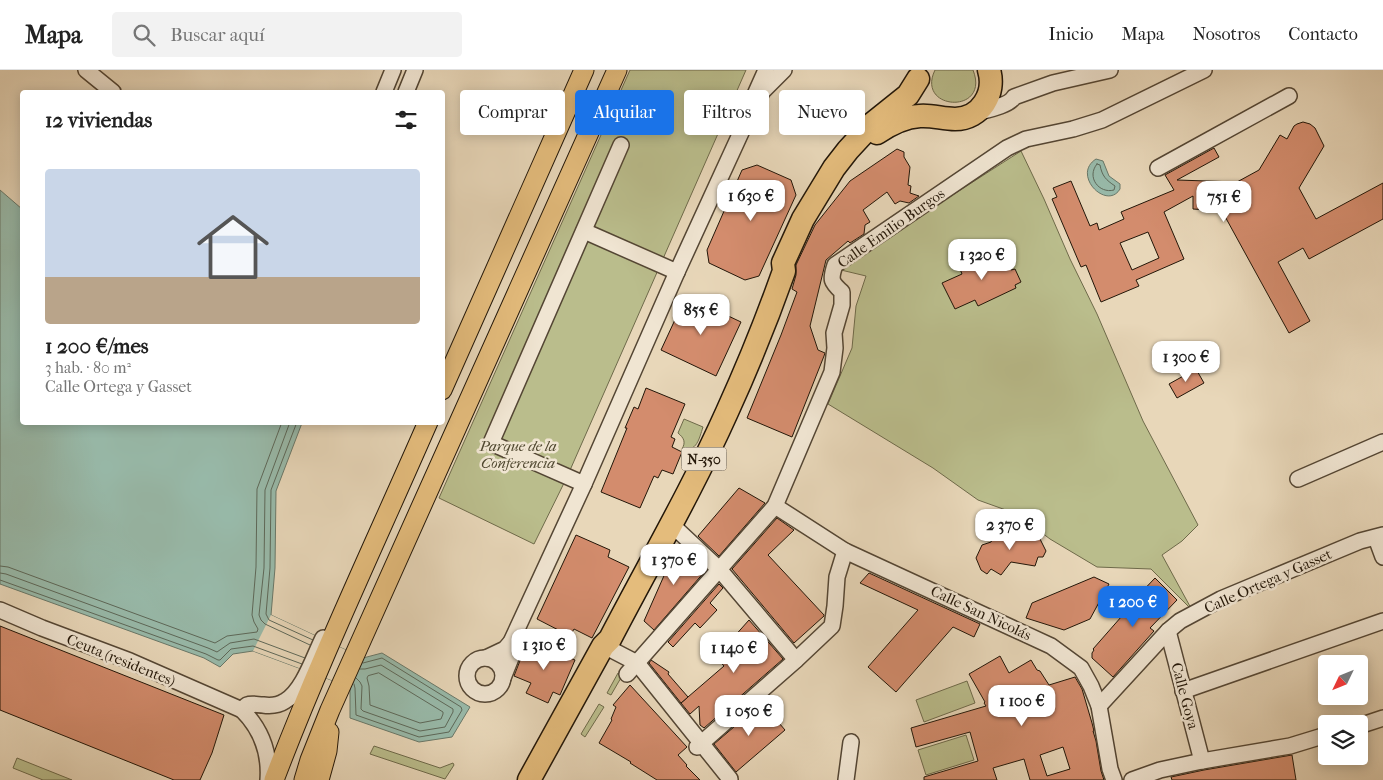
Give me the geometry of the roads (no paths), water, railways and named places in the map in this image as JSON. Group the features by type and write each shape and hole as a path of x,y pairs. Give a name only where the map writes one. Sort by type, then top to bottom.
{"highway":[{"name":"N-350","path":"919,75 918,88 925,104 931,111 947,118"},
{"name":"N-350","path":"538,779 611,644 702,464 766,322 784,271 783,263 799,227 834,168 848,150 873,123 908,95 919,75"},
{"path":"973,114 979,110 988,97 990,76"},
{"name":"N-350","path":"784,271 790,266 809,223 832,188 873,135 903,119 920,116 956,119 965,118 973,114"}],"main road":[{"path":"445,383 584,70"},
{"path":"304,780 330,710 616,70"},
{"path":"274,780 343,614 427,425"},
{"path":"319,780 328,744 330,710"},
{"path":"296,780 310,760"}],"street":[{"path":"86,70 111,90"},
{"path":"385,90 393,70"},
{"path":"407,90 415,70"},
{"path":"757,90 766,70"},
{"path":"764,90 784,70"},
{"path":"973,114 1004,105 1012,101 1014,97 1053,83 1110,70"},
{"name":"Calle Emilio Burgos","path":"627,674 775,506 832,372 835,348 834,334 842,305 842,292 833,284 831,276 835,265 1007,148 1026,139 1102,120 1204,70"},
{"path":"990,76 999,89 1014,97"},
{"path":"1158,168 1289,96"},
{"path":"511,642 513,653 502,684 498,689 487,695 480,694 470,687 466,675 472,664 477,660 500,652 511,642 584,484 677,272 740,135"},
{"path":"584,484 491,443 621,145"},
{"path":"584,231 677,272"},
{"path":"1298,479 1383,442"},
{"name":"Calle San Nicolás","path":"775,506 846,551 1051,646 1081,668 1100,706 1110,769 1114,780"},
{"path":"671,524 719,569 796,660"},
{"path":"1379,536 1383,556"},
{"name":"Calle Ortega y Gasset","path":"1100,706 1168,631 1180,621 1221,599 1360,541 1379,536"},
{"path":"699,746 832,626 837,577 846,551"},
{"name":"Ceuta (residentes)","path":"0,610 33,625 130,661 242,710"},
{"path":"268,780 269,771 265,746 250,719 242,710 246,705 252,704 276,705 286,701 294,694 303,681 325,634 343,614"},
{"path":"1183,691 1383,621"},
{"name":"Calle Goya","path":"1168,631 1202,761"},
{"path":"611,644 637,662 699,746 730,779"},
{"path":"486,658 495,661 500,666 503,678"},
{"path":"1368,723 1383,718"},
{"path":"1132,780 1160,770 1290,746 1318,737"},
{"path":"846,780 851,742"}],"water":[{"path":"1096,159 1103,161 1109,176 1120,184 1120,189 1114,195 1107,196 1100,193 1089,181 1087,174 1089,166"},
{"path":"0,190 20,207 20,425 301,425 276,491 275,568 271,615 363,658 382,653 470,707 452,737 419,742 350,718 350,687 253,651 233,654 220,667 204,658 0,584"}],"park label":[{"name":"Parque de la Conferencia","path":"518,454"}]}
